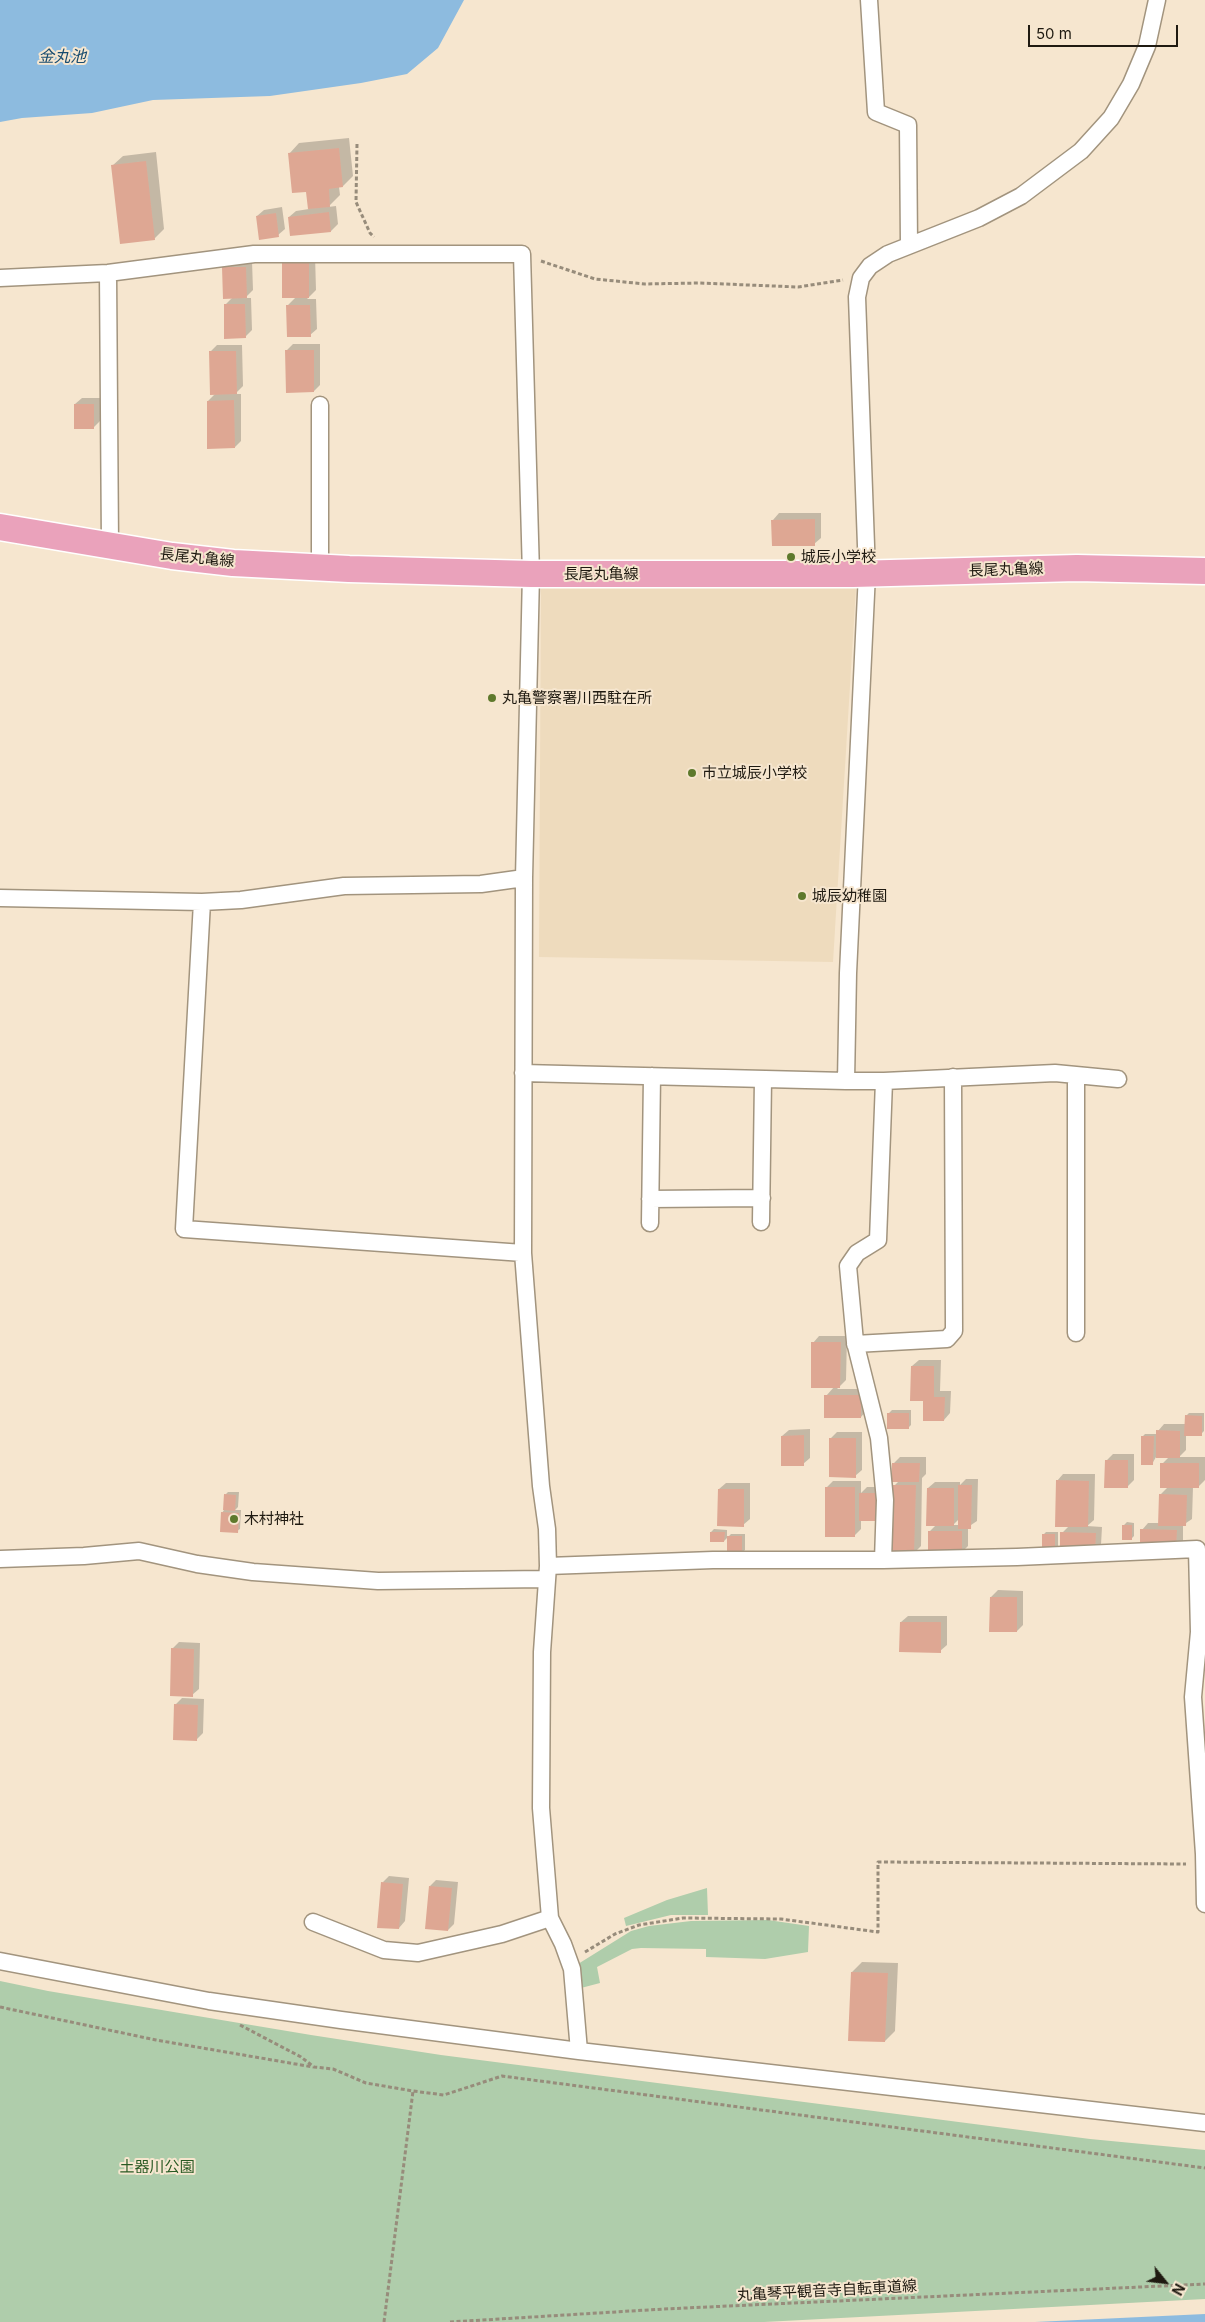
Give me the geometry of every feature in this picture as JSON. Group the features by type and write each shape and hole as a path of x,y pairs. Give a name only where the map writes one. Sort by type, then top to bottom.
{"main road":[{"name":"長尾丸亀線","path":"0,527 172,556 320,567 531,574 867,573 1077,568 1205,571"}],"street":[{"path":"869,0 876,112 908,125 909,245"},
{"path":"846,1080 848,973 867,573 857,297 861,278 870,266 888,254 979,218 1020,196 1081,151 1111,118 1131,84 1147,46 1157,0"},
{"path":"0,278 108,274 254,254 522,254 531,574 524,878 523,1253 541,1486 547,1529 547,1573 542,1652 541,1808 550,1918 569,1962 579,2051"},
{"path":"108,274 110,546"},
{"path":"320,405 320,567"},
{"path":"0,898 202,902 241,900 344,886 480,884 524,878"},
{"path":"202,902 184,1229 523,1253"},
{"path":"523,1074 884,1081 1055,1073 1118,1079"},
{"path":"1076,1075 1076,1333"},
{"path":"650,1224 652,1076"},
{"path":"855,1344 947,1339 954,1331 953,1077"},
{"path":"762,1222 763,1079"},
{"path":"883,1560 885,1500 879,1438 855,1344 848,1266 857,1254 878,1240 884,1081"},
{"path":"650,1199 762,1198"},
{"path":"0,1559 84,1556 139,1551 197,1564 244,1570 368,1580 547,1573 713,1560 883,1560 1197,1549 1199,1632 1193,1697 1205,1854 1205,1904"},
{"path":"313,1922 384,1950 418,1953 502,1934 550,1918"},
{"path":"0,1960 209,2001 579,2051 1204,2118"}],"path":[{"path":"356,144 356,202 370,232 376,238"},
{"path":"522,254 595,278 645,284 699,283 798,287 861,278"},
{"path":"569,1962 615,1934 638,1925 683,1918 781,1919 878,1932 878,1862 1169,1865 1194,1864 1205,1854"},
{"path":"209,2001 248,2030 301,2057 314,2067"},
{"path":"0,2007 156,2040 333,2069 366,2083 413,2091 444,2095 502,2076 1205,2168"},
{"path":"384,2322 413,2091"},
{"name":"丸亀琴平観音寺自転車道線","path":"450,2322 664,2309 1205,2284"}],"shaded area":[{"name":"市立城辰小学校","path":"541,585 856,588 833,962 539,957"}],"green space":[{"path":"707,1888 708,1915 671,1915 626,1926 624,1918 667,1900"},
{"path":"768,1920 809,1926 808,1952 765,1959 706,1957 706,1949 632,1949 597,1967 600,1983 581,1988 578,1964 631,1931 649,1926 691,1921"},
{"name":"土器川公園","path":"0,1981 48,1991 441,2055 1090,2139 1205,2150 1205,2299 764,2322 0,2322"}],"water":[{"name":"金丸池","path":"0,0 464,0 438,48 407,74 361,83 270,96 153,100 92,113 22,118 0,122"},
{"path":"1205,2314 1205,2322 1035,2322"}],"building":[{"path":"339,148 343,187 329,189 330,207 308,209 306,192 292,193 288,153"},
{"path":"146,161 155,240 120,244 111,165"},
{"path":"329,212 331,232 290,236 288,217"},
{"path":"276,213 279,237 259,240 256,216"},
{"path":"309,261 309,298 282,298 282,262"},
{"path":"222,267 246,267 247,298 223,299"},
{"path":"224,304 245,304 246,338 224,339"},
{"path":"286,305 310,305 311,337 287,337"},
{"path":"285,350 314,350 314,392 286,393"},
{"path":"209,351 236,351 237,394 210,395"},
{"path":"234,400 235,448 207,449 207,401"},
{"path":"74,404 94,404 94,429 74,429"},
{"path":"815,519 815,546 772,546 771,520"},
{"path":"811,1342 841,1342 840,1388 811,1388"},
{"path":"911,1366 934,1366 934,1397 945,1397 944,1421 923,1421 923,1401 910,1401"},
{"path":"824,1395 861,1395 861,1418 824,1418"},
{"path":"887,1413 909,1413 909,1429 887,1429"},
{"path":"1185,1415 1202,1416 1202,1436 1184,1436"},
{"path":"1156,1430 1180,1431 1180,1458 1156,1458"},
{"path":"804,1435 804,1466 781,1466 781,1436"},
{"path":"1141,1436 1154,1436 1153,1465 1141,1465"},
{"path":"829,1438 856,1438 856,1478 829,1477"},
{"path":"1105,1460 1128,1460 1128,1488 1104,1488"},
{"path":"892,1463 920,1463 919,1482 891,1482"},
{"path":"1160,1463 1199,1463 1199,1488 1160,1488"},
{"path":"1056,1480 1089,1481 1088,1527 1055,1527"},
{"path":"893,1485 916,1485 914,1554 892,1554"},
{"path":"958,1485 972,1485 971,1529 958,1529"},
{"path":"825,1487 855,1487 855,1537 825,1537"},
{"path":"927,1488 954,1488 954,1526 926,1526"},
{"path":"718,1489 744,1489 744,1527 717,1526"},
{"path":"859,1493 879,1493 879,1521 859,1521"},
{"path":"224,1494 236,1495 235,1511 223,1510"},
{"path":"1159,1494 1187,1495 1186,1526 1158,1526"},
{"path":"221,1512 239,1513 238,1533 220,1532"},
{"path":"1122,1525 1132,1525 1132,1540 1122,1540"},
{"path":"1140,1529 1177,1530 1176,1549 1140,1548"},
{"path":"928,1531 962,1531 962,1553 928,1553"},
{"path":"710,1532 725,1532 724,1542 710,1542"},
{"path":"1060,1532 1096,1533 1095,1552 1060,1552"},
{"path":"1042,1534 1055,1534 1055,1551 1042,1551"},
{"path":"727,1536 742,1536 742,1554 727,1554"},
{"path":"990,1597 1017,1597 1017,1632 989,1632"},
{"path":"900,1622 941,1622 941,1653 899,1652"},
{"path":"171,1648 194,1649 193,1697 170,1696"},
{"path":"174,1704 198,1705 197,1741 173,1740"},
{"path":"381,1882 403,1884 399,1929 377,1928"},
{"path":"429,1886 452,1888 448,1931 425,1929"},
{"path":"851,1972 888,1973 885,2042 848,2041"}],"place":[{"name":"城辰小学校","path":"791,557"},
{"name":"丸亀警察署川西駐在所","path":"492,698"},
{"name":"市立城辰小学校","path":"692,773"},
{"name":"城辰幼稚園","path":"802,896"},
{"name":"木村神社","path":"234,1519"}]}
